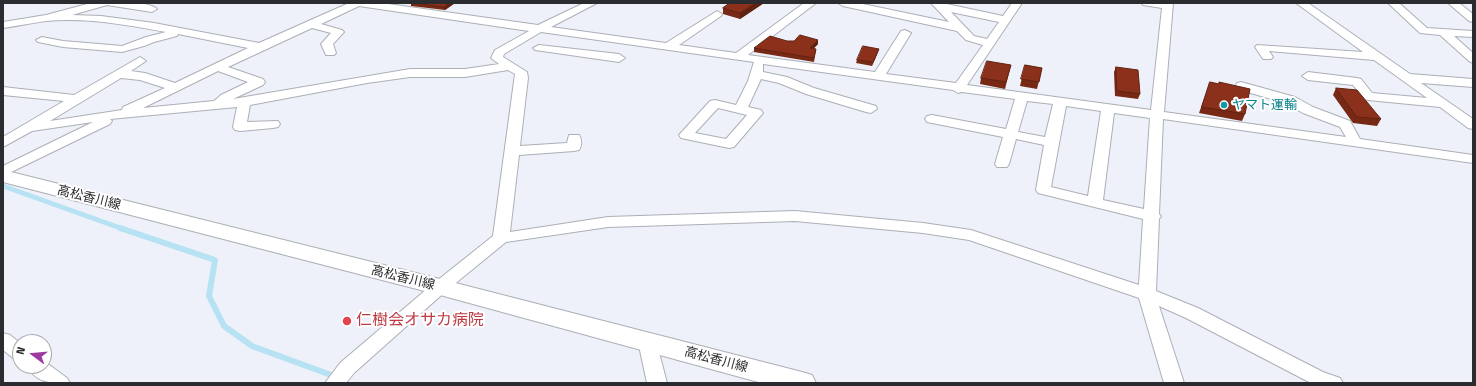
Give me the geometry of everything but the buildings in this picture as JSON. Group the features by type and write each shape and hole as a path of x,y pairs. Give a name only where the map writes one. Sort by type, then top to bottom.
{"main road":[{"name":"高松香川線","path":"3,176 440,287 802,383"}],"street":[{"path":"3,25 47,18 103,3"},
{"path":"111,3 152,9"},
{"path":"3,172 118,114 260,47 358,3 739,56 958,89 1157,114 1473,159"},
{"path":"501,238 522,78 521,72 497,58 499,52 540,29 592,3"},
{"path":"739,56 811,3"},
{"path":"843,3 960,28"},
{"path":"958,89 1017,3"},
{"path":"1147,3 1167,4 1157,114 1153,216 1147,294 1158,335 1174,383"},
{"path":"1301,3 1317,16 1409,78 1473,125"},
{"path":"1393,3 1424,31 1473,34"},
{"path":"1454,3 1473,19"},
{"path":"938,5 970,38 990,43"},
{"path":"938,5 1005,20"},
{"path":"668,46 717,14"},
{"path":"47,18 82,17 102,19 143,25 260,47"},
{"path":"310,24 338,32 327,44 330,54"},
{"path":"1443,32 1473,59"},
{"path":"42,40 63,44 122,49 133,47 160,36 182,33"},
{"path":"566,33 544,49 619,58"},
{"path":"878,77 905,33"},
{"path":"1267,57 1261,47 1378,57"},
{"path":"741,110 757,74 758,59"},
{"path":"3,143 140,61"},
{"path":"28,128 118,114 244,102 305,89 410,73 464,72 509,66"},
{"path":"217,67 259,82 225,98 217,105"},
{"path":"120,74 141,76 176,87"},
{"path":"757,74 783,80 810,91 871,109"},
{"path":"1308,76 1357,82 1368,96 1445,104"},
{"path":"1409,78 1473,83"},
{"path":"1241,86 1290,100 1308,110 1346,124 1356,142"},
{"path":"3,91 77,99"},
{"path":"1002,164 1022,97"},
{"path":"244,102 240,127 273,124"},
{"path":"1060,102 1051,142 1043,190 1153,216"},
{"path":"715,104 741,110 756,113 729,144 686,135 715,104"},
{"path":"1095,203 1108,108"},
{"path":"932,119 1051,142"},
{"path":"512,151 574,147 574,138"},
{"path":"335,383 347,368 440,287 501,238 608,222 795,216 923,228 971,235 1147,294 1192,313 1316,377 1333,383"},
{"path":"3,340 12,347"},
{"path":"647,341 656,383"},
{"path":"48,374 60,383"}],"waterway":[{"path":"3,186 123,229"},
{"path":"120,228 215,260 209,296 224,326 252,346 331,375"}],"place":[{"name":"ヤマト運輸","path":"1224,105"},
{"name":"仁樹会オサカ病院","path":"347,321"}]}
